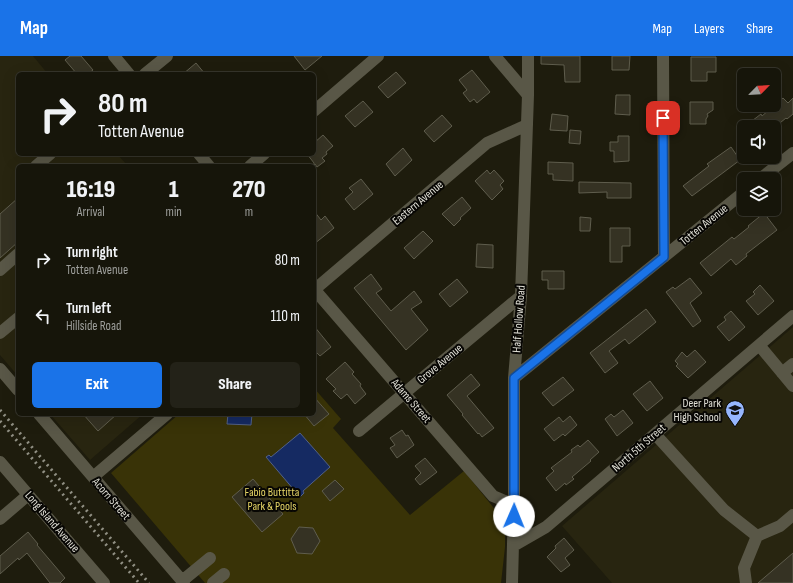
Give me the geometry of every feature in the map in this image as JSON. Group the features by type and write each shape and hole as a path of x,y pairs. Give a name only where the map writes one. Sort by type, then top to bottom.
{"street":[{"path":"114,56 127,72"},
{"path":"148,72 167,56"},
{"path":"316,109 378,56"},
{"path":"495,56 528,95"},
{"name":"Half Hollow Road","path":"512,583 515,544 514,378 521,296 528,56"},
{"path":"663,56 664,257"},
{"name":"Eastern Avenue","path":"316,287 488,143 527,125"},
{"path":"769,172 793,153"},
{"path":"38,164 48,156"},
{"path":"201,156 207,164"},
{"path":"252,164 262,156"},
{"name":"Totten Avenue","path":"514,378 737,198"},
{"path":"0,270 16,256"},
{"name":"Adams Street","path":"316,291 493,496 514,505"},
{"name":"Grove Avenue","path":"359,431 521,296"},
{"name":"North 5th Street","path":"515,544 546,528 793,316"},
{"path":"0,333 16,320"},
{"path":"759,345 793,386"},
{"path":"782,373 793,364"},
{"path":"0,369 16,388"},
{"name":"Acorn Street","path":"41,416 183,582"},
{"path":"93,477 154,418"},
{"path":"655,434 724,510 757,536"},
{"name":"Long Island Avenue","path":"0,462 104,583"},
{"path":"0,519 28,495"},
{"path":"746,583 744,568 757,536 780,526 793,515"},
{"path":"183,582 210,558"},
{"path":"213,583 224,574"}],"shaded area":[{"path":"0,56 33,56 46,72 16,72 16,156 119,156 126,164 16,164 16,374 0,355"},
{"name":"Deer Park High School","path":"793,327 793,583 612,583 562,526"},
{"path":"52,416 141,416 90,460"}],"green space":[{"name":"Fabio Buttitta Park & Pools","path":"316,390 341,419 333,428 410,515 464,471 505,522 505,547 501,583 205,583 111,473 177,416 316,416"}],"water":[{"path":"228,416 252,416 251,425 227,424"},
{"path":"300,433 330,467 303,491 304,493 300,497 266,457 269,455 271,457"}],"building":[{"path":"70,56 81,56 93,70 90,72 75,72 65,60"},
{"path":"294,56 322,56 305,70"},
{"path":"541,56 580,56 580,82 565,82 564,65 541,64"},
{"path":"612,56 630,56 629,70 612,70"},
{"path":"691,57 716,57 716,72 707,72 707,81 691,81"},
{"path":"196,63 203,72 185,72"},
{"path":"472,70 490,92 477,103 474,99 470,102 463,93 467,90 459,80"},
{"path":"396,72 406,83 388,98 378,87"},
{"path":"616,95 630,95 630,115 615,114"},
{"path":"783,98 788,103 793,98 793,114 787,119 786,118 781,122 781,120 753,120 767,112 781,112 781,100"},
{"path":"363,101 373,112 355,127 345,116"},
{"path":"690,102 713,102 713,110 707,114 706,124 690,124"},
{"path":"552,114 568,116 567,131 550,130"},
{"path":"442,115 452,126 434,142 424,131"},
{"path":"570,130 581,131 580,144 569,143"},
{"path":"323,135 333,146 322,158 325,161 317,167 309,156 316,156 316,141"},
{"path":"618,136 629,136 629,161 614,162 614,151 610,151 610,142 618,142"},
{"path":"731,147 737,156 737,162 692,196 683,186 709,166 707,164"},
{"path":"403,148 412,160 395,176 386,164"},
{"path":"548,162 573,163 573,181 553,180 553,174 548,174"},
{"path":"487,170 490,174 494,170 504,181 500,185 503,189 492,200 475,181"},
{"path":"361,179 373,194 354,210 345,199 353,192 349,188"},
{"path":"579,182 631,183 631,198 607,198 607,192 579,193"},
{"path":"462,197 471,208 454,226 442,214"},
{"path":"16,200 16,244 0,258 0,214"},
{"path":"316,214 321,220 325,216 334,228 316,242"},
{"path":"760,216 766,216 777,230 746,254 747,256 736,265 731,259 711,276 700,263 732,237 734,239 749,227 748,226"},
{"path":"580,217 591,218 590,231 580,231"},
{"path":"610,228 630,228 630,246 622,246 622,262 610,262"},
{"path":"423,231 433,241 414,259 404,248"},
{"path":"477,244 493,245 493,268 476,267"},
{"path":"542,271 564,271 564,289 548,289 548,280 542,280"},
{"path":"371,274 382,289 376,293 391,311 414,291 422,302 411,309 428,330 406,350 354,288"},
{"path":"690,278 702,293 690,303 701,321 693,327 666,292 673,287 675,289"},
{"path":"457,279 468,292 450,307 439,294"},
{"path":"760,285 774,301 758,315 746,301 755,294 753,292"},
{"path":"646,309 656,322 629,344 625,339 609,351 618,363 605,373 590,353"},
{"path":"731,311 745,327 729,341 717,327 726,320 724,317"},
{"path":"316,328 331,347 320,356 316,352"},
{"path":"695,350 706,362 688,378 676,366 678,364 675,361 682,352 687,357"},
{"path":"345,362 354,372 352,374 361,384 360,386 366,394 355,404 347,394 341,399 333,391 336,389 326,379"},
{"path":"471,374 480,385 467,396 494,428 482,437 462,415 463,414 447,395"},
{"path":"563,377 574,390 553,406 542,393"},
{"path":"650,381 663,398 647,411 633,394"},
{"path":"316,399 329,414 314,426 306,416 316,416"},
{"path":"623,410 633,423 617,436 605,419 611,414 614,417"},
{"path":"85,416 115,416 98,431"},
{"path":"570,416 577,425 565,436 563,434 554,441 544,429 559,417 563,422"},
{"path":"402,430 406,436 408,435 414,445 397,458 390,448 395,445 390,438"},
{"path":"588,440 599,452 572,477 574,479 566,485 565,483 556,491 546,478 554,471 551,468 572,452 571,450 578,445 580,447"},
{"path":"425,458 437,472 420,485 415,479 421,473 415,466"},
{"path":"253,479 283,514 262,532 232,497"},
{"path":"335,480 344,489 330,501 322,491"},
{"path":"299,527 313,528 320,541 312,554 297,553 291,539"},
{"path":"28,532 65,578 60,583 50,583 27,553 19,560 18,558 0,574 0,556"},
{"path":"564,538 574,550 565,558 570,565 561,572 547,557 556,548 555,546"},
{"path":"793,553 793,583 758,583"}],"railway":[{"path":"0,410 149,583"},
{"path":"0,421 139,583"}],"place":[{"name":"Deer Park High School","path":"735,427"}],"route":[{"path":"514,516 514,378 664,257 663,118"}]}
